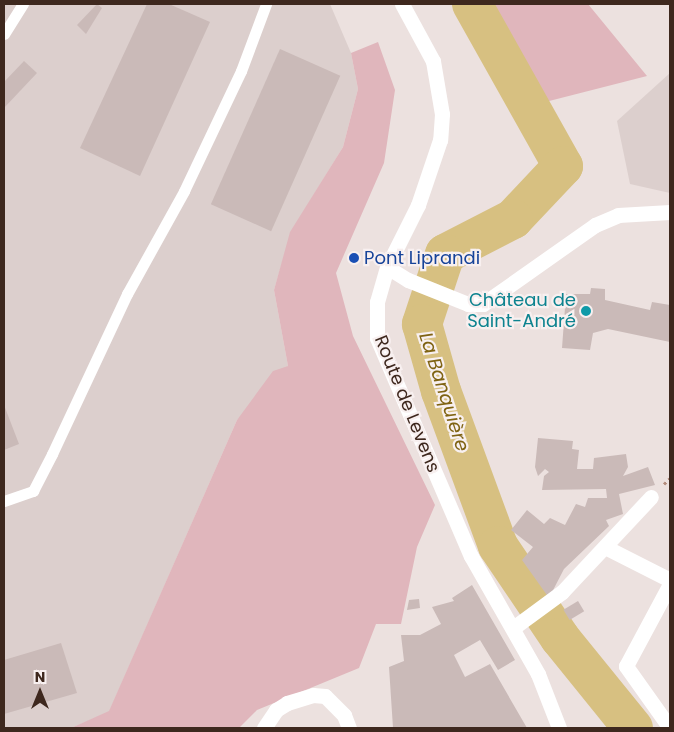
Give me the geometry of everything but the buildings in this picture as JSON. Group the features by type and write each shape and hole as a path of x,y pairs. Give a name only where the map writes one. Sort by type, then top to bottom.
{"street":[{"name":"Route de Levens","path":"402,4 433,61 442,114 432,172 386,266 377,302 377,338 471,556 538,674 559,728"},
{"path":"386,266 408,280 468,304 483,304 595,225 618,215 670,212"},
{"path":"512,628 526,620 562,592 651,497"},
{"path":"605,547 670,580"},
{"path":"670,584 626,666 670,728"},
{"path":"264,728 276,710 287,703 313,695 325,696 344,714 349,728"}],"lane":[{"path":"4,34 23,4"},
{"path":"4,501 33,491 127,294 188,182 241,71 266,4"}],"shaded area":[{"path":"4,4 330,4 351,53 358,89 343,147 291,232 274,290 288,366 237,420 109,712 71,728 4,728"},
{"path":"467,4 588,4 647,76 510,111 484,26"},
{"path":"378,42 395,90 384,163 336,273 353,336 435,505 417,547 401,624 376,624 359,668 257,710 239,728 71,728 109,711 237,420 273,371 288,366 274,290 290,232 343,147 358,89 351,53"},
{"path":"670,73 670,193 630,184 617,121"}],"waterway":[{"name":"La Banquière","path":"472,4 563,166 513,219 445,254 422,324 441,391 498,546 560,638 633,728"}],"place":[{"name":"Pont Liprandi","path":"354,258"},
{"name":"Château de Saint-André","path":"586,311"}]}
